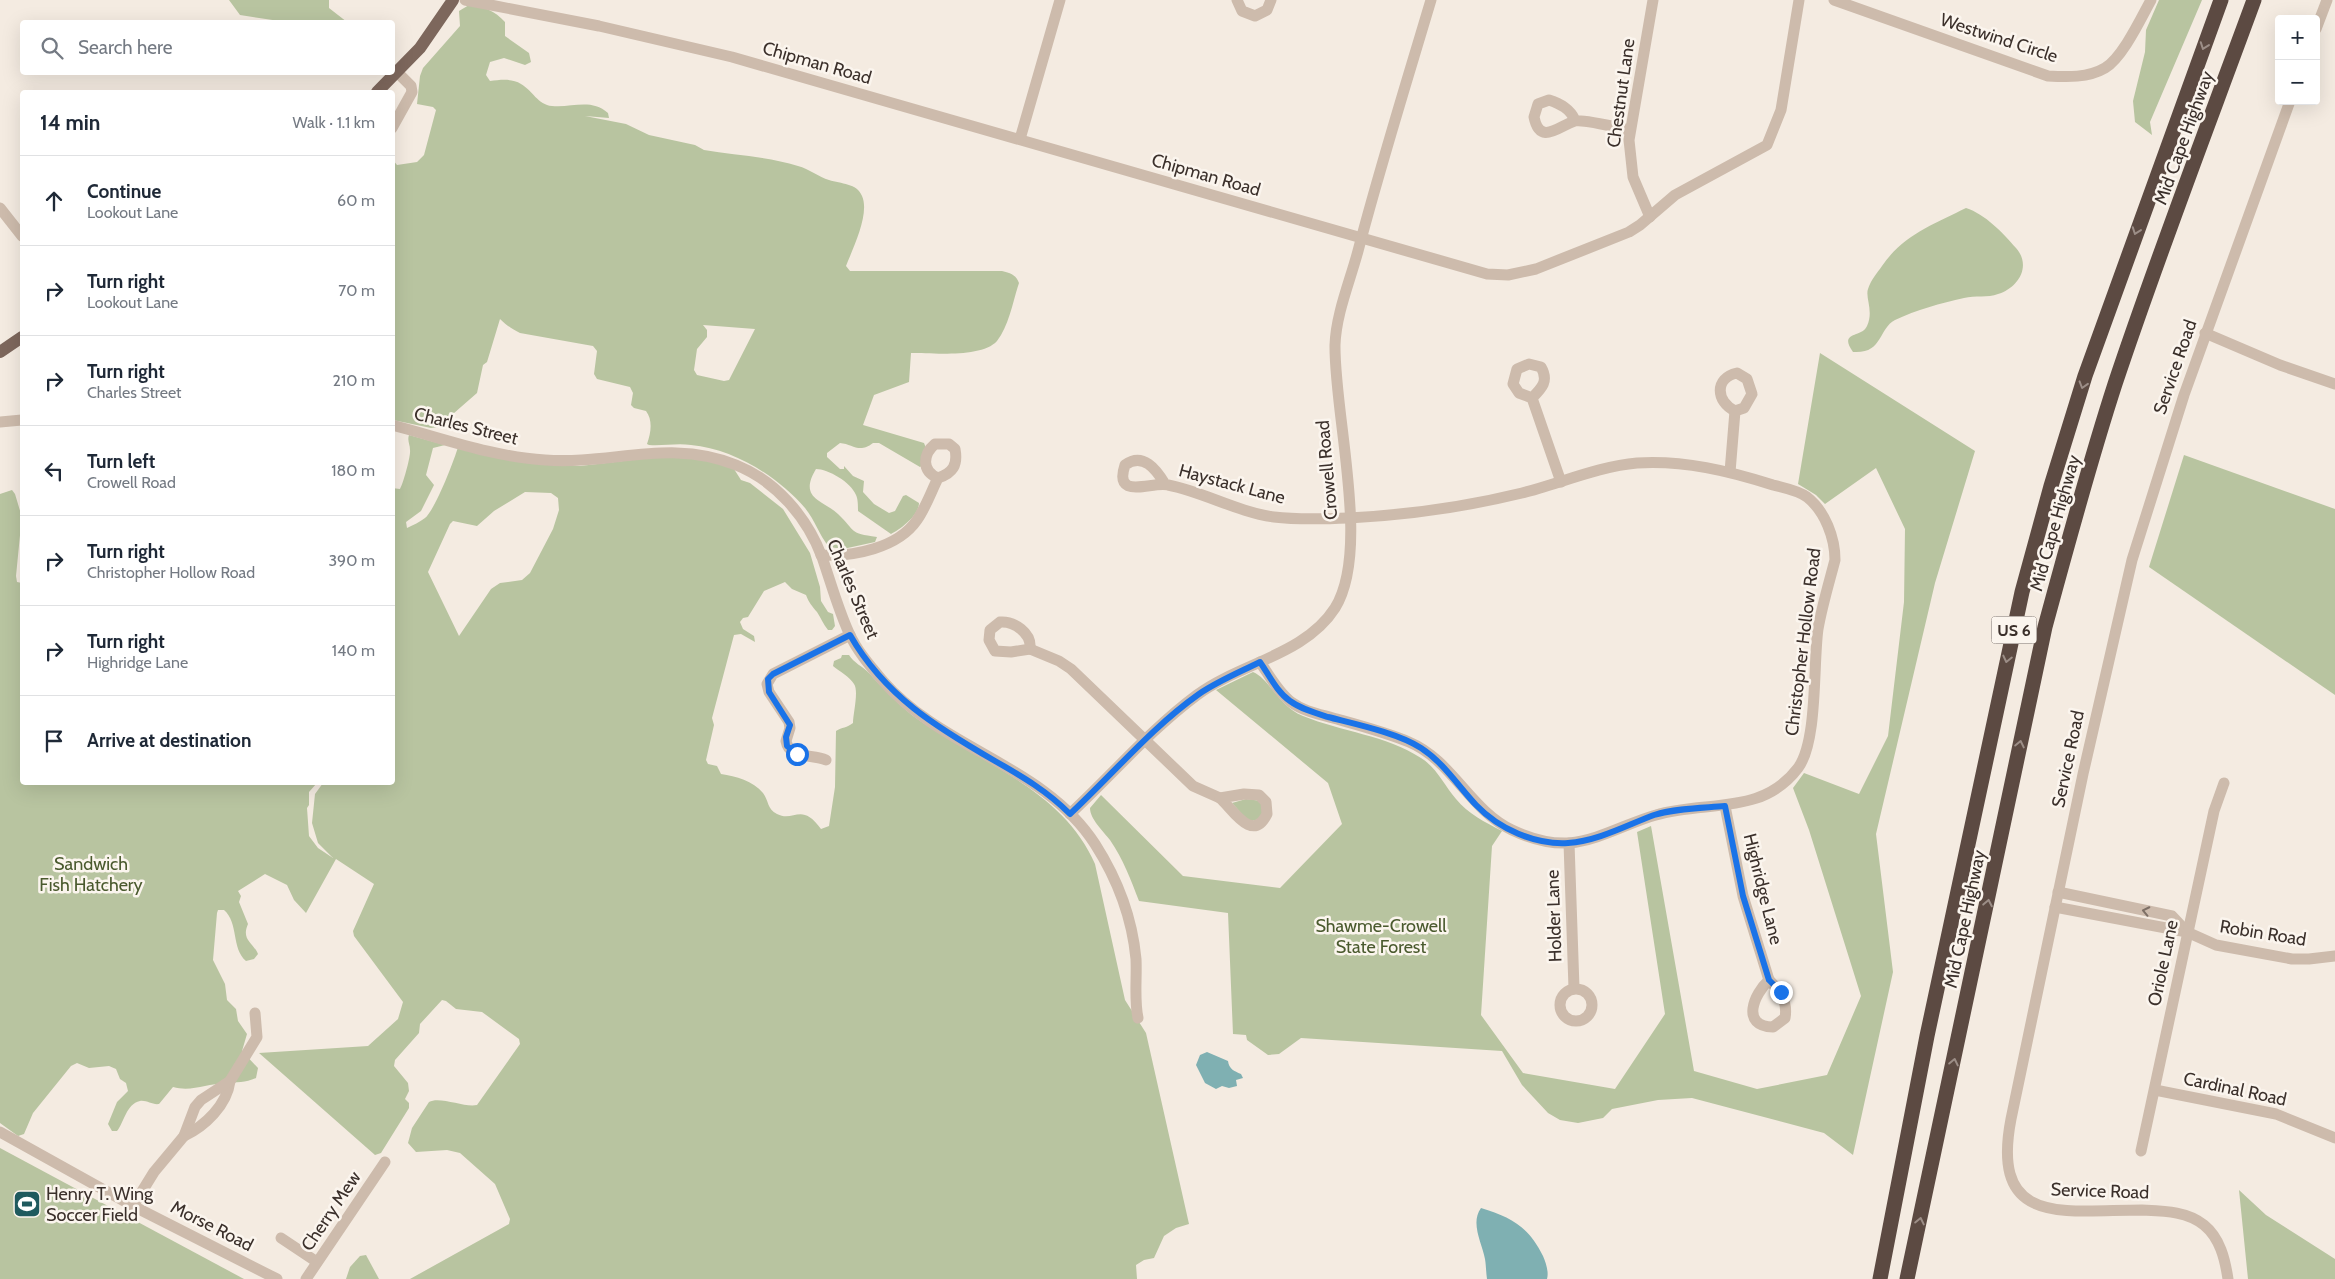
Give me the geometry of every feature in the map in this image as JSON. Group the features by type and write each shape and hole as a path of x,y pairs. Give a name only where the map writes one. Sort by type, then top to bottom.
{"highway":[{"name":"Mid Cape Highway","path":"1880,1279 1927,1036 2022,592 2085,376 2221,0"},
{"name":"Mid Cape Highway","path":"1907,1279 2045,627 2071,531 2088,471 2135,326 2254,0"}],"main road":[{"path":"397,72 420,48 453,0"},
{"path":"379,90 394,75"},
{"path":"0,352 20,338"}],"street":[{"name":"Chipman Road","path":"465,0 599,26 732,57 1361,237 1467,270 1508,275 1536,270 1612,240 1640,225 1675,195 1767,145 1781,110 1799,0"},
{"path":"1020,139 1060,0"},
{"path":"1238,0 1242,11 1255,16 1267,10 1271,0"},
{"name":"Crowell Road","path":"1070,814 1100,787 1145,738 1199,694 1307,637 1327,620 1336,606 1348,578 1351,559 1350,518 1337,385 1335,344 1361,237 1431,0"},
{"name":"Chestnut Lane","path":"1650,217 1633,177 1629,151 1630,130 1653,0"},
{"name":"Westwind Circle","path":"1834,0 2048,76 2074,77 2106,67 2127,43 2150,0"},
{"path":"2320,18 2327,0"},
{"path":"395,123 412,92 410,86 397,72"},
{"name":"Service Road","path":"2228,1279 2224,1257 2216,1239 2205,1226 2189,1216 2158,1211 2075,1210 2044,1207 2023,1196 2010,1178 2006,1163 2008,1133 2058,892 2132,560 2161,464 2205,333 2289,105"},
{"path":"1575,120 1630,130"},
{"path":"0,208 20,233"},
{"path":"2205,333 2264,359 2335,384"},
{"path":"1532,398 1561,482"},
{"path":"1730,472 1735,411"},
{"path":"0,422 20,420"},
{"name":"Charles Street","path":"395,426 487,450 546,460 572,461 667,452 682,452 711,457 736,465 754,474 785,498 808,530 821,555 831,590 850,635 862,656 885,684 913,709 1050,794 1085,831 1117,882 1130,917 1136,960 1138,1018"},
{"name":"Christopher Hollow Road","path":"1260,662 1283,695 1291,702 1307,710 1365,727 1421,748 1444,767 1477,806 1502,826 1524,836 1547,841 1569,843 1604,834 1656,814 1691,808 1725,806 1756,799 1774,790 1788,779 1803,758 1812,723 1818,628 1835,560 1833,542 1827,523 1815,504 1805,496 1730,472 1693,466 1635,464 1500,498 1433,511 1350,518"},
{"path":"821,555 833,556 858,553 895,540 916,521 938,478"},
{"name":"Haystack Lane","path":"1165,484 1273,517 1350,518"},
{"path":"826,760 812,755 797,754 789,750 786,741 790,728 789,722 769,692 767,684 773,674 850,635"},
{"path":"1030,649 1059,661 1071,669 1193,786 1220,798"},
{"name":"Oriole Lane","path":"2142,1151 2187,932 2214,811 2224,783"},
{"name":"Highridge Lane","path":"1725,806 1743,896 1769,980"},
{"name":"Holder Lane","path":"1569,843 1574,988"},
{"name":"Robin Road","path":"2058,892 2172,916 2187,932"},
{"name":"Robin Road","path":"2055,907 2187,932 2216,945 2292,959 2309,960 2335,956"},
{"path":"184,1136 202,1126 226,1097 230,1081 257,1037 255,1014"},
{"path":"133,1206 154,1172 184,1136 195,1108 201,1100 230,1081"},
{"name":"Cardinal Road","path":"2154,1090 2276,1114 2335,1138"},
{"name":"Morse Road","path":"0,1132 133,1206 277,1279"},
{"name":"Cherry Mew","path":"306,1279 385,1162"},
{"path":"281,1238 317,1262"}],"green space":[{"path":"229,0 329,0 329,8 344,20 273,20 240,15"},
{"path":"2159,0 2202,0 2150,122 2152,135 2135,122 2133,101 2145,52 2146,30"},
{"path":"469,5 484,8 501,18 505,22 505,36 529,53 531,62 525,65 504,58 490,62 486,75 490,81 506,80 517,82 547,105 595,106 602,108 608,113 609,118 585,116 626,124 649,135 695,145 704,150 787,163 802,167 825,179 853,186 862,196 864,212 860,231 846,266 850,271 1002,271 1015,276 1019,283 1005,328 997,341 980,350 969,352 944,354 911,353 909,382 874,395 863,425 924,443 926,448 923,465 920,467 879,443 873,443 864,448 856,448 840,443 827,453 827,457 840,469 844,469 844,466 853,476 864,481 863,492 874,504 889,513 895,511 903,496 906,495 919,503 913,517 900,529 891,534 858,511 856,495 849,485 827,471 816,469 811,479 810,487 811,493 815,498 838,514 857,533 877,537 875,542 843,549 829,547 822,538 812,517 794,496 754,466 739,458 707,448 686,444 647,444 651,427 650,418 646,411 634,408 631,405 633,393 630,387 597,379 594,374 597,351 593,346 520,333 500,319 487,362 483,365 477,393 438,427 431,428 395,420 395,162 397,165 417,162 424,155 436,110 433,107 417,104 420,76 423,68 460,26 459,11","holes":["703,325 755,329 729,380 724,381 697,375 694,370 697,349 707,337 707,330"]},
{"path":"1966,208 1987,219 2021,255 2023,269 2017,282 2005,291 1994,295 1955,300 1903,316 1885,329 1879,340 1870,349 1863,352 1853,352 1848,341 1867,326 1870,315 1867,293 1869,286 1890,255 1920,231"},
{"name":"Shawme-Crowell State Forest","path":"1820,353 1975,451 1935,583 1876,834 1893,972 1853,1155 1824,1133 1692,1098 1658,1100 1612,1109 1603,1118 1578,1123 1560,1120 1548,1113 1522,1085 1502,1051 1301,1038 1279,1054 1268,1055 1247,1040 1246,1035 1233,1034 1228,913 1139,901 1119,855 1110,840 1094,821 1090,808 1101,795 1183,876 1280,888 1342,824 1328,783 1216,690 1253,672 1259,675 1294,712 1393,744 1421,758 1436,772 1466,809 1502,831 1492,846 1481,1015 1523,1073 1615,1089 1665,1014 1637,832 1651,826 1694,1071 1757,1089 1827,1075 1861,996 1809,830 1793,788 1804,773 1859,794 1888,736 1904,602 1905,529 1876,468 1825,504 1816,495 1798,484"},
{"name":"Sandwich Fish Hatchery","path":"409,435 445,445 433,448 426,475 434,485 421,511 406,522 407,528 425,518 434,506 458,447 525,462 580,466 666,456 709,460 734,469 741,480 750,483 783,509 810,553 820,587 821,601 828,612 833,614 835,626 832,630 828,630 806,595 792,589 785,582 764,591 748,617 743,618 740,622 743,629 754,636 755,642 741,634 734,635 712,718 714,725 706,760 708,764 717,766 721,774 738,778 754,785 763,793 770,807 777,814 788,816 803,814 814,821 821,829 829,826 835,787 836,731 853,723 856,697 852,681 833,666 834,661 841,658 842,655 849,655 912,715 1023,784 1045,800 1065,819 1082,840 1095,864 1125,1000 1146,1033 1189,1224 1176,1228 1164,1236 1154,1258 1144,1260 1136,1265 1137,1279 410,1279 509,1224 510,1219 495,1184 460,1153 447,1150 416,1152 408,1143 412,1128 429,1102 439,1100 477,1105 520,1044 519,1039 482,1012 456,1009 442,1000 420,1024 419,1033 395,1060 394,1066 408,1083 409,1091 405,1099 409,1103 409,1108 381,1153 375,1155 259,1053 368,1046 398,1019 403,1002 354,936 353,931 374,884 336,859 306,913 294,900 287,885 265,874 238,891 241,896 239,902 248,924 246,934 258,954 254,959 246,961 241,956 229,915 224,910 218,910 213,960 225,984 227,1000 236,1009 238,1021 247,1034 242,1051 258,1068 256,1078 245,1082 186,1089 173,1087 159,1104 143,1101 135,1103 128,1110 117,1131 112,1131 108,1124 117,1102 128,1091 126,1083 120,1079 116,1069 109,1066 89,1068 77,1063 71,1066 33,1113 24,1134 18,1136 0,1123 0,494 12,490 20,511 20,535 16,576 17,582 20,583 20,785 315,785 309,792 309,805 307,808 309,836 318,848 333,858 318,843 312,823 315,794 322,785 395,785 395,488 400,489 408,464 410,448","holes":["525,492 551,493 558,498 559,510 553,529 530,573 522,580 500,583 491,589 459,636 428,572 450,524 453,521 477,526 494,511"]},
{"path":"2184,455 2335,509 2335,695 2149,567"},
{"path":"1246,799 1262,801 1262,818 1249,822 1232,803"},
{"path":"0,1148 244,1279 0,1279"},
{"path":"2239,1190 2266,1215 2335,1259 2335,1279 2248,1279"},
{"path":"366,1255 379,1279 346,1279 350,1267 360,1256"}],"water":[{"path":"1207,1052 1228,1061 1234,1071 1241,1074 1243,1078 1236,1080 1237,1086 1229,1088 1222,1086 1216,1089 1205,1083 1196,1065 1200,1055"},
{"path":"1481,1208 1510,1219 1525,1230 1538,1246 1543,1256 1547,1270 1547,1279 1487,1279 1485,1259 1477,1227 1478,1214"}],"place":[{"name":"Henry T. Wing Soccer Field","path":"27,1204"}],"route":[{"path":"797,754 789,750 787,746 786,737 790,725 767,688 768,679 773,674 850,635 862,656 899,698 933,723 1028,779 1050,794 1070,814 1100,787 1145,738 1176,712 1210,687 1260,662 1283,695 1291,702 1307,710 1365,727 1421,748 1444,767 1487,815 1502,826 1524,836 1569,843 1604,834 1656,814 1691,808 1725,806 1743,896 1769,980 1781,992"}]}
